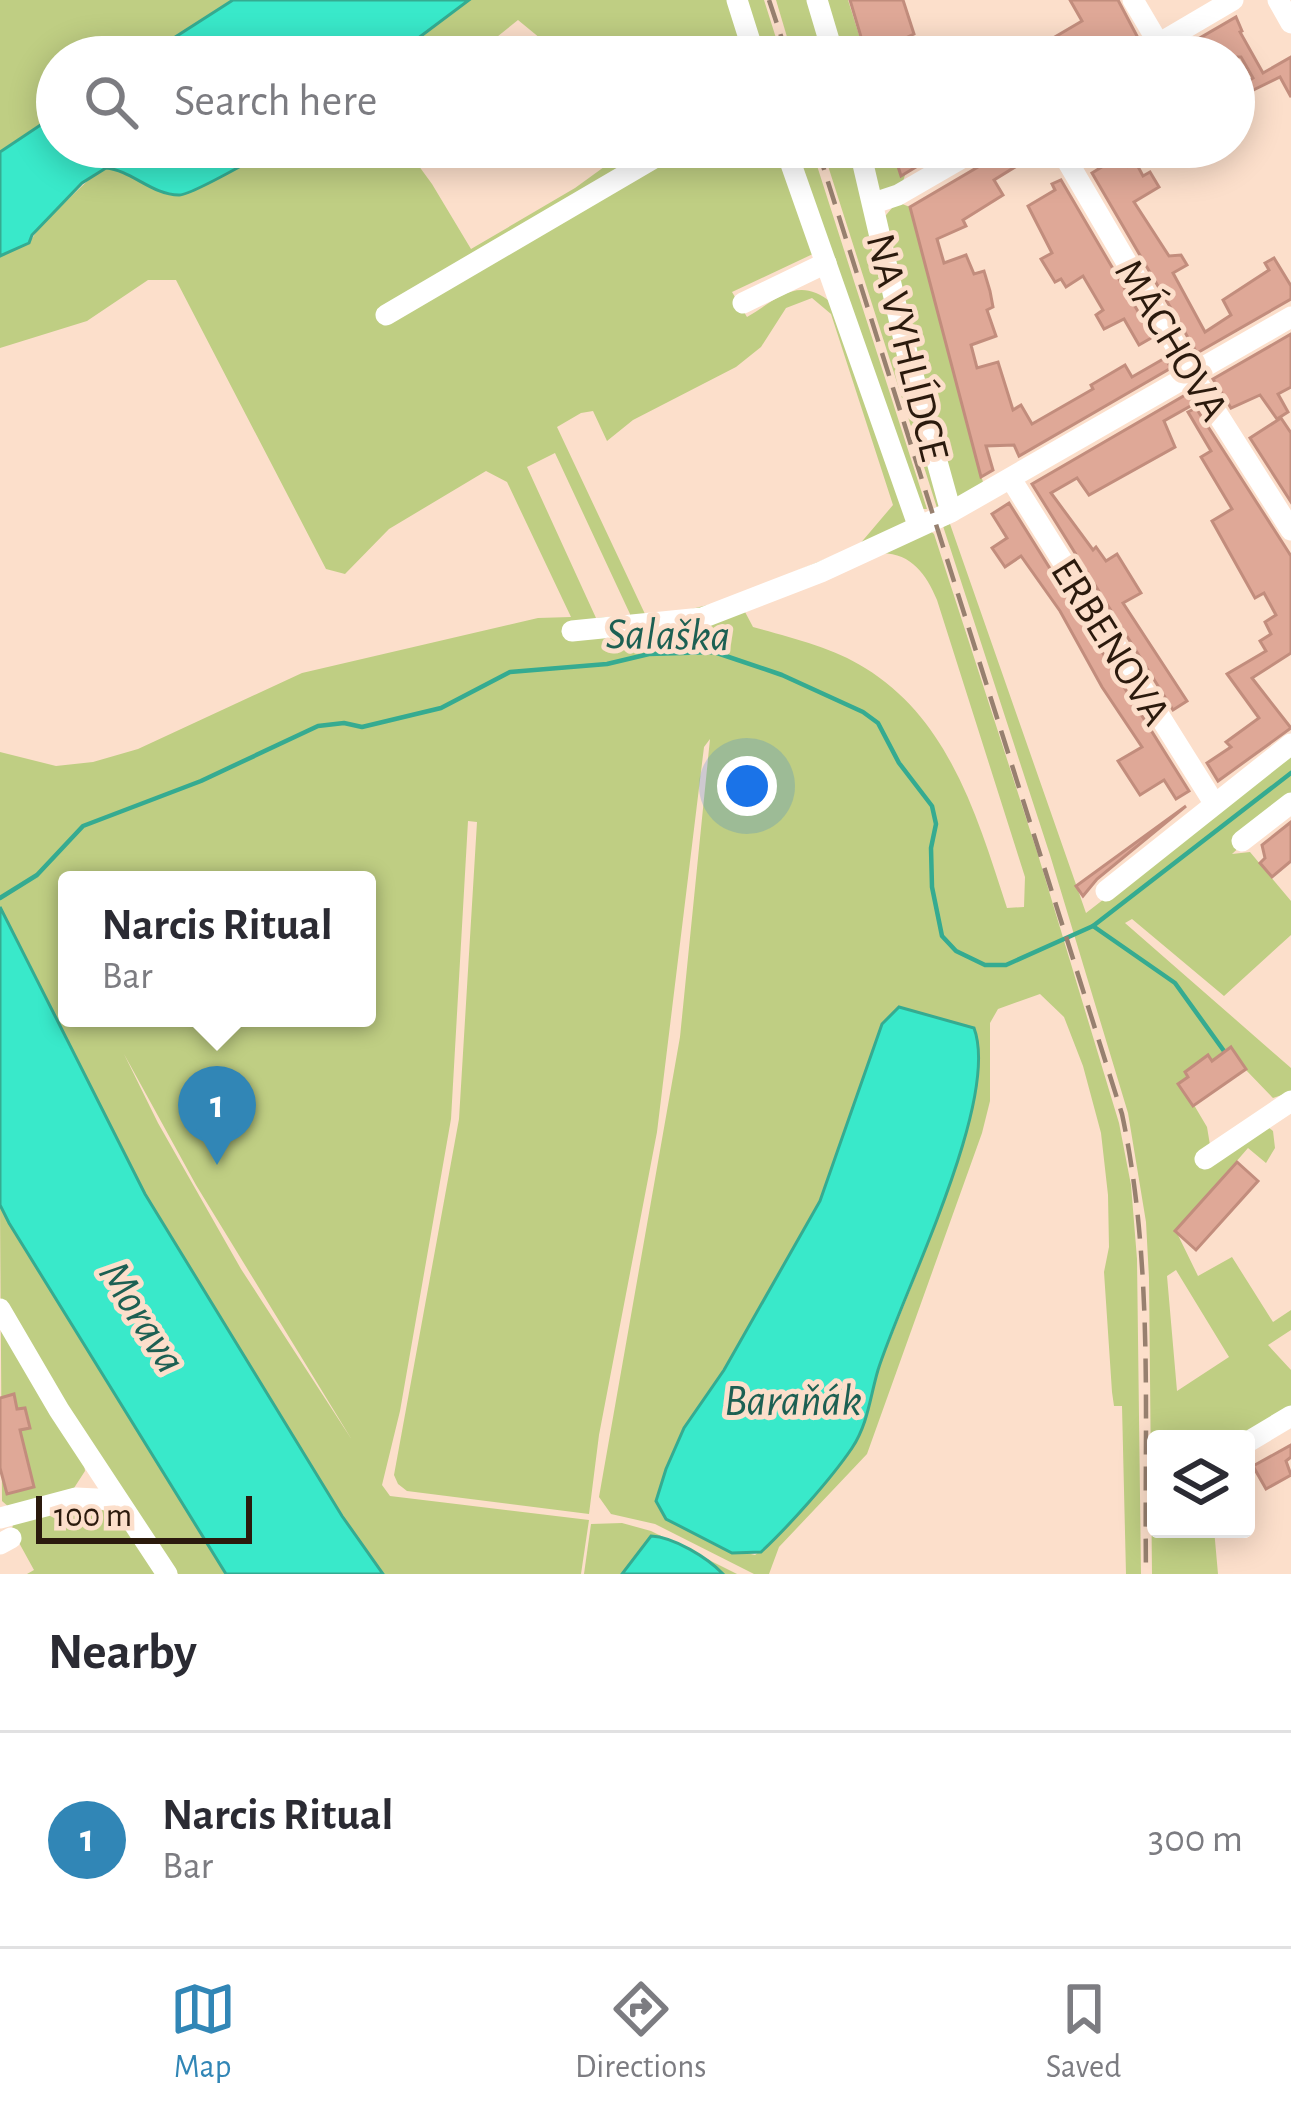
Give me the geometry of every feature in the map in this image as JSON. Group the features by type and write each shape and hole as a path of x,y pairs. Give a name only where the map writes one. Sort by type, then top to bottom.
{"street":[{"path":"737,0 748,36"},
{"path":"817,0 828,36"},
{"path":"1133,0 1154,36"},
{"path":"1172,36 1233,0"},
{"path":"1277,0 1291,23"},
{"path":"386,315 637,168"},
{"path":"792,168 918,525"},
{"name":"NA VYHLÍDCE","path":"572,631 702,618 821,572 951,512 908,357 865,168"},
{"path":"874,203 945,168"},
{"name":"MÁCHOVA","path":"1071,168 1192,374 1291,530"},
{"path":"743,303 826,263"},
{"path":"951,512 1291,317"},
{"name":"ERBENOVA","path":"1011,479 1214,803"},
{"path":"1106,891 1291,744"},
{"path":"1242,842 1291,803"},
{"path":"1204,1159 1291,1101"},
{"path":"0,1309 95,1468 167,1574"},
{"path":"1255,1438 1291,1416"},
{"path":"76,1498 95,1468"},
{"path":"4,1533 76,1498 117,1500"}],"green space":[{"path":"0,0 233,0 177,36 36,36 36,128 0,152"},
{"path":"469,0 764,0 775,36 537,36 518,20 498,36 421,36"},
{"path":"776,0 848,0 859,36 787,36"},
{"path":"237,168 420,168 471,249 603,168 818,168 927,509 920,509 815,253 732,292 747,317 799,290 832,303 928,529 934,534 1039,858 1119,1123 1131,1185 1137,1259 1141,1574 1126,1574 1122,1406 1114,1406 1112,1392 1104,1272 1109,1247 1108,1195 1101,1133 1064,1017 1040,994 998,1009 990,1023 990,1101 982,1133 867,1454 779,1547 769,1574 754,1574 655,1524 611,1514 599,1497 680,1037 710,739 704,747 657,1132 599,1435 589,1514 407,1491 394,1475 459,1119 477,822 468,821 451,1119 400,1411 382,1485 390,1496 589,1520 581,1574 383,1574 342,1516 145,1194 61,1027 376,1027 376,871 58,871 58,1022 0,907 0,752 56,766 93,762 138,749 302,673 538,618 571,617 507,482 486,471 389,529 345,574 326,569 176,280 148,280 87,321 0,348 0,256 29,243 41,225 99,170 120,171 170,194 187,193","holes":["812,298 831,314 893,505 859,545 724,601 645,614 557,427 593,411 607,441 633,420 736,367 761,347 786,308","555,453 630,615 596,618 527,467","882,553 902,557 917,567 937,600 1025,877 1024,907 1007,908 957,774 919,715 865,668 811,644 753,627 744,610","882,1024 974,1028 978,1058 962,1144 852,1447 834,1473 755,1555 714,1545 666,1519 656,1501 684,1428 724,1370 820,1201","124,1054 196,1185 352,1440 241,1269"]},
{"path":"829,168 899,168 905,175 901,188 868,197 876,227 897,202 910,207 984,486 938,511"},
{"path":"950,524 1086,913 1291,754 1291,799 1232,854 1250,852 1291,901 1291,935 1224,996 1132,919 1125,923 1291,1068 1291,1092 1273,1098 1245,1069 1194,1105 1207,1127 1210,1145 1268,1127 1275,1148 1266,1163 1248,1148 1176,1231 1198,1276 1232,1257 1273,1322 1291,1310 1291,1330 1268,1345 1291,1370 1291,1406 1255,1432 1151,1430 1146,1222 1128,1113 943,526","holes":["1176,1270 1229,1357 1177,1391 1167,1276"]},
{"path":"0,1205 226,1574 178,1574 97,1454 84,1464 85,1471 74,1488 10,1508 2,1501"},
{"path":"81,1506 119,1520 159,1574 27,1574 34,1570 13,1524"},
{"path":"622,1523 651,1531 737,1574 584,1574 591,1524"},
{"path":"1152,1538 1215,1538 1218,1574 1152,1574"}],"water":[{"path":"233,0 469,0 421,36 177,36"},
{"path":"36,128 36,168 106,168 82,183 29,243 0,256 0,152"},
{"path":"106,168 237,168 179,195"},
{"name":"Morava","path":"0,907 145,1194 342,1516 383,1574 226,1574 0,1205"},
{"name":"Baraňák","path":"899,1007 974,1028 979,1060 962,1148 878,1370 857,1439 821,1488 761,1552 732,1553 666,1519 656,1501 684,1428 724,1370 820,1201 882,1024"},
{"path":"651,1536 690,1549 723,1574 622,1574"}],"building":[{"path":"850,0 903,0 914,34 861,36"},
{"path":"1070,0 1118,0 1137,36 1056,36 1082,21"},
{"path":"1236,17 1242,31 1242,36 1203,36"},
{"path":"1291,57 1291,97 1280,77 1255,89 1255,59 1263,73"},
{"path":"976,168 1013,168 994,180 1003,195 963,220 966,226 937,239 944,263 966,255 974,274 984,271 993,307 987,310 996,336 971,345 977,368 998,362 1013,410 1021,405 1032,424 1125,365 1132,377 1165,358 1171,368 1019,456 1014,445 986,446 993,470 981,477 910,207"},
{"path":"1100,168 1139,168 1143,176 1150,172 1159,187 1134,202 1169,256 1181,255 1187,265 1173,273 1205,332 1231,315 1223,300 1269,270 1265,263 1274,258 1291,286 1291,299 1197,353 1092,173"},
{"path":"1061,180 1153,337 1139,345 1124,319 1104,329 1096,315 1103,310 1083,276 1066,287 1061,279 1055,282 1041,259 1052,253 1028,206 1055,190 1052,184"},
{"path":"1291,334 1291,387 1278,394 1288,412 1277,419 1260,395 1231,408 1213,379"},
{"path":"1187,394 1194,404 1164,421 1175,447 1089,495 1077,478 1051,493 1093,550 1096,547 1106,561 1117,554 1141,593 1123,603 1187,701 1173,710 1032,484"},
{"path":"1196,408 1291,556 1291,653 1252,678 1291,728 1218,781 1207,763 1231,747 1226,742 1259,718 1227,674 1266,651 1260,641 1271,634 1265,622 1276,615 1264,593 1255,598 1212,521 1232,509 1201,457 1211,451 1188,412"},
{"path":"1281,418 1291,433 1291,502 1250,438"},
{"path":"1009,503 1189,791 1176,799 1164,780 1140,795 1118,761 1142,747 1021,556 1005,567 992,548 1007,538 992,514"},
{"path":"1186,806 1097,879 1083,896 1076,886"},
{"path":"1291,822 1291,861 1272,877 1260,863 1265,858 1262,845"},
{"path":"1231,1047 1246,1069 1193,1106 1178,1084 1188,1077 1185,1072 1208,1055 1212,1061"},
{"path":"1237,1162 1258,1181 1196,1250 1175,1231"},
{"path":"14,1394 17,1409 25,1408 30,1428 20,1430 34,1487 7,1494 0,1468 0,1398"},
{"path":"1291,1445 1286,1461 1291,1475 1266,1489 1255,1465"}],"waterway":[{"name":"Salaška","path":"0,898 37,875 83,826 201,781 318,726 362,727 441,708 510,672 607,664 649,654 714,652 782,675 878,723 899,763 932,806 936,824 932,887 942,936 956,951 985,965 1006,965 1093,926 1291,773"},
{"path":"1093,926 1175,983 1224,1051"}],"railway":[{"path":"769,0 781,36"},
{"path":"824,168 1122,1114 1143,1286 1146,1574"}],"place":[{"name":"Narcis Ritual","path":"217,1165"}]}
